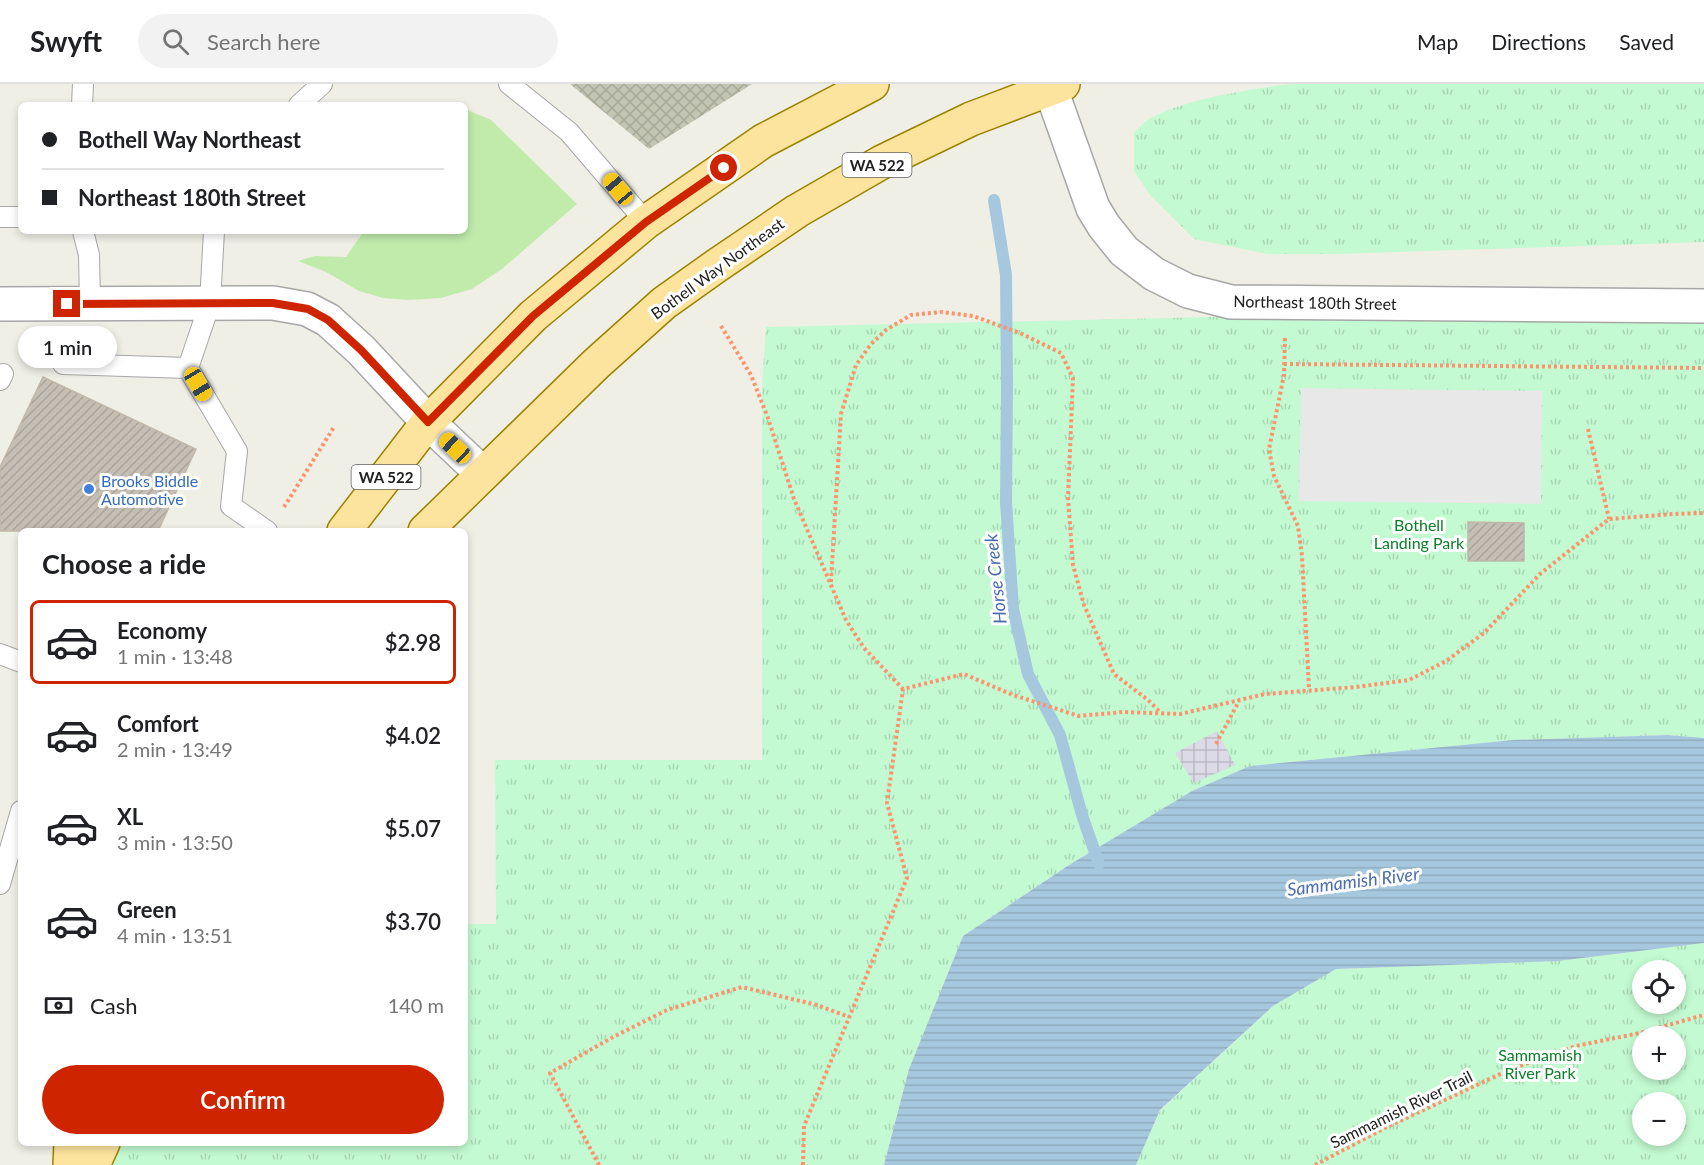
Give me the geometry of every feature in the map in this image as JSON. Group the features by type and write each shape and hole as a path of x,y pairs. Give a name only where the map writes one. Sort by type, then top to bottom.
{"main road":[{"name":"WA 522","path":"346,528 428,422 533,316 646,222 763,141 872,84"},
{"name":"Bothell Way Northeast","path":"428,528 596,364 664,303 797,211 882,162 971,119 1054,85"},
{"path":"70,1165 71,1146"},
{"path":"93,1165 102,1146"}],"street":[{"name":"Northeast 180th Street","path":"1054,85 1093,208 1104,226 1124,251 1154,274 1188,291 1231,302 1704,306"},
{"path":"0,304 273,303 308,309 328,320 361,350 428,422 483,474"}],"lane":[{"path":"82,102 83,84"},
{"path":"302,102 322,84"},
{"path":"509,84 569,132 646,222"},
{"path":"0,217 18,217"},
{"path":"84,234 89,255 90,303"},
{"path":"214,234 210,303 188,368 237,451 231,506 263,528"},
{"path":"63,364 188,368"},
{"path":"0,654 18,661"},
{"path":"0,884 18,821"}],"path":[{"path":"1284,302 1284,375 1269,449 1274,476 1298,526 1302,556 1309,689"},
{"path":"831,582 841,414 856,365 871,344 886,330 911,315 941,312 973,316 1020,333 1061,353 1073,378 1068,498 1073,565 1084,605 1113,674 1149,700 1162,713"},
{"path":"721,326 751,375 768,418 794,499 846,621 864,648 903,688"},
{"path":"1284,364 1704,368"},
{"path":"282,511 334,427"},
{"path":"1588,429 1609,519"},
{"path":"903,688 964,674 1013,695 1079,716 1123,712 1180,714 1265,694 1356,687 1409,680 1446,661 1484,633 1540,574 1609,519 1673,513 1704,513"},
{"path":"803,1165 804,1126 907,878 887,803 903,688"},
{"path":"1216,744 1239,700"},
{"path":"599,1165 550,1073 667,1010 742,987 817,1005 849,1017"},
{"name":"Sammamish River Trail","path":"1315,1165 1384,1128 1511,1069 1576,1046 1640,1033 1704,1015"}],"shaded area":[{"path":"570,84 752,84 649,149"},
{"path":"1301,388 1542,391 1541,504 1299,501"},
{"path":"1217,731 1235,765 1194,783 1175,753"}],"green space":[{"path":"1290,84 1704,84 1704,242 1337,254 1268,254 1194,239 1150,195 1134,171 1134,133 1148,119 1183,105 1219,96"},
{"path":"468,110 491,120 577,204 502,269 472,289 441,298 408,300 383,298 359,291 326,272 298,261 315,256 346,257 362,234 468,234"},
{"name":"Bothell Landing Park","path":"1211,317 1704,317 1704,738 1668,735 1514,740 1250,766 1192,791 1069,865 963,936 909,1069 884,1165 93,1165 102,1146 468,1146 468,924 496,924 495,760 762,760 762,386 766,327"},
{"name":"Sammamish River Park","path":"1704,943 1704,1165 1136,1165 1160,1111 1273,1006 1336,969 1558,961"}],"water":[{"name":"Sammamish River","path":"1668,735 1704,738 1704,943 1558,961 1336,969 1273,1006 1160,1110 1136,1165 884,1165 909,1069 963,936 1069,865 1192,791 1250,766 1513,740"}],"building":[{"name":"Brooks Biddle Automotive","path":"43,377 196,449 159,528 18,528 18,531 0,531 0,467"},
{"path":"1468,522 1524,523 1524,561 1468,561"}],"waterway":[{"name":"Horse Creek","path":"994,200 1006,275 1006,502 1013,609 1028,674 1060,735 1082,815 1099,864"}],"place":[{"name":"Brooks Biddle Automotive","path":"89,489"}],"route":[{"path":"67,304 273,303 308,309 328,320 361,350 428,422 533,316 646,222 724,168"}]}
